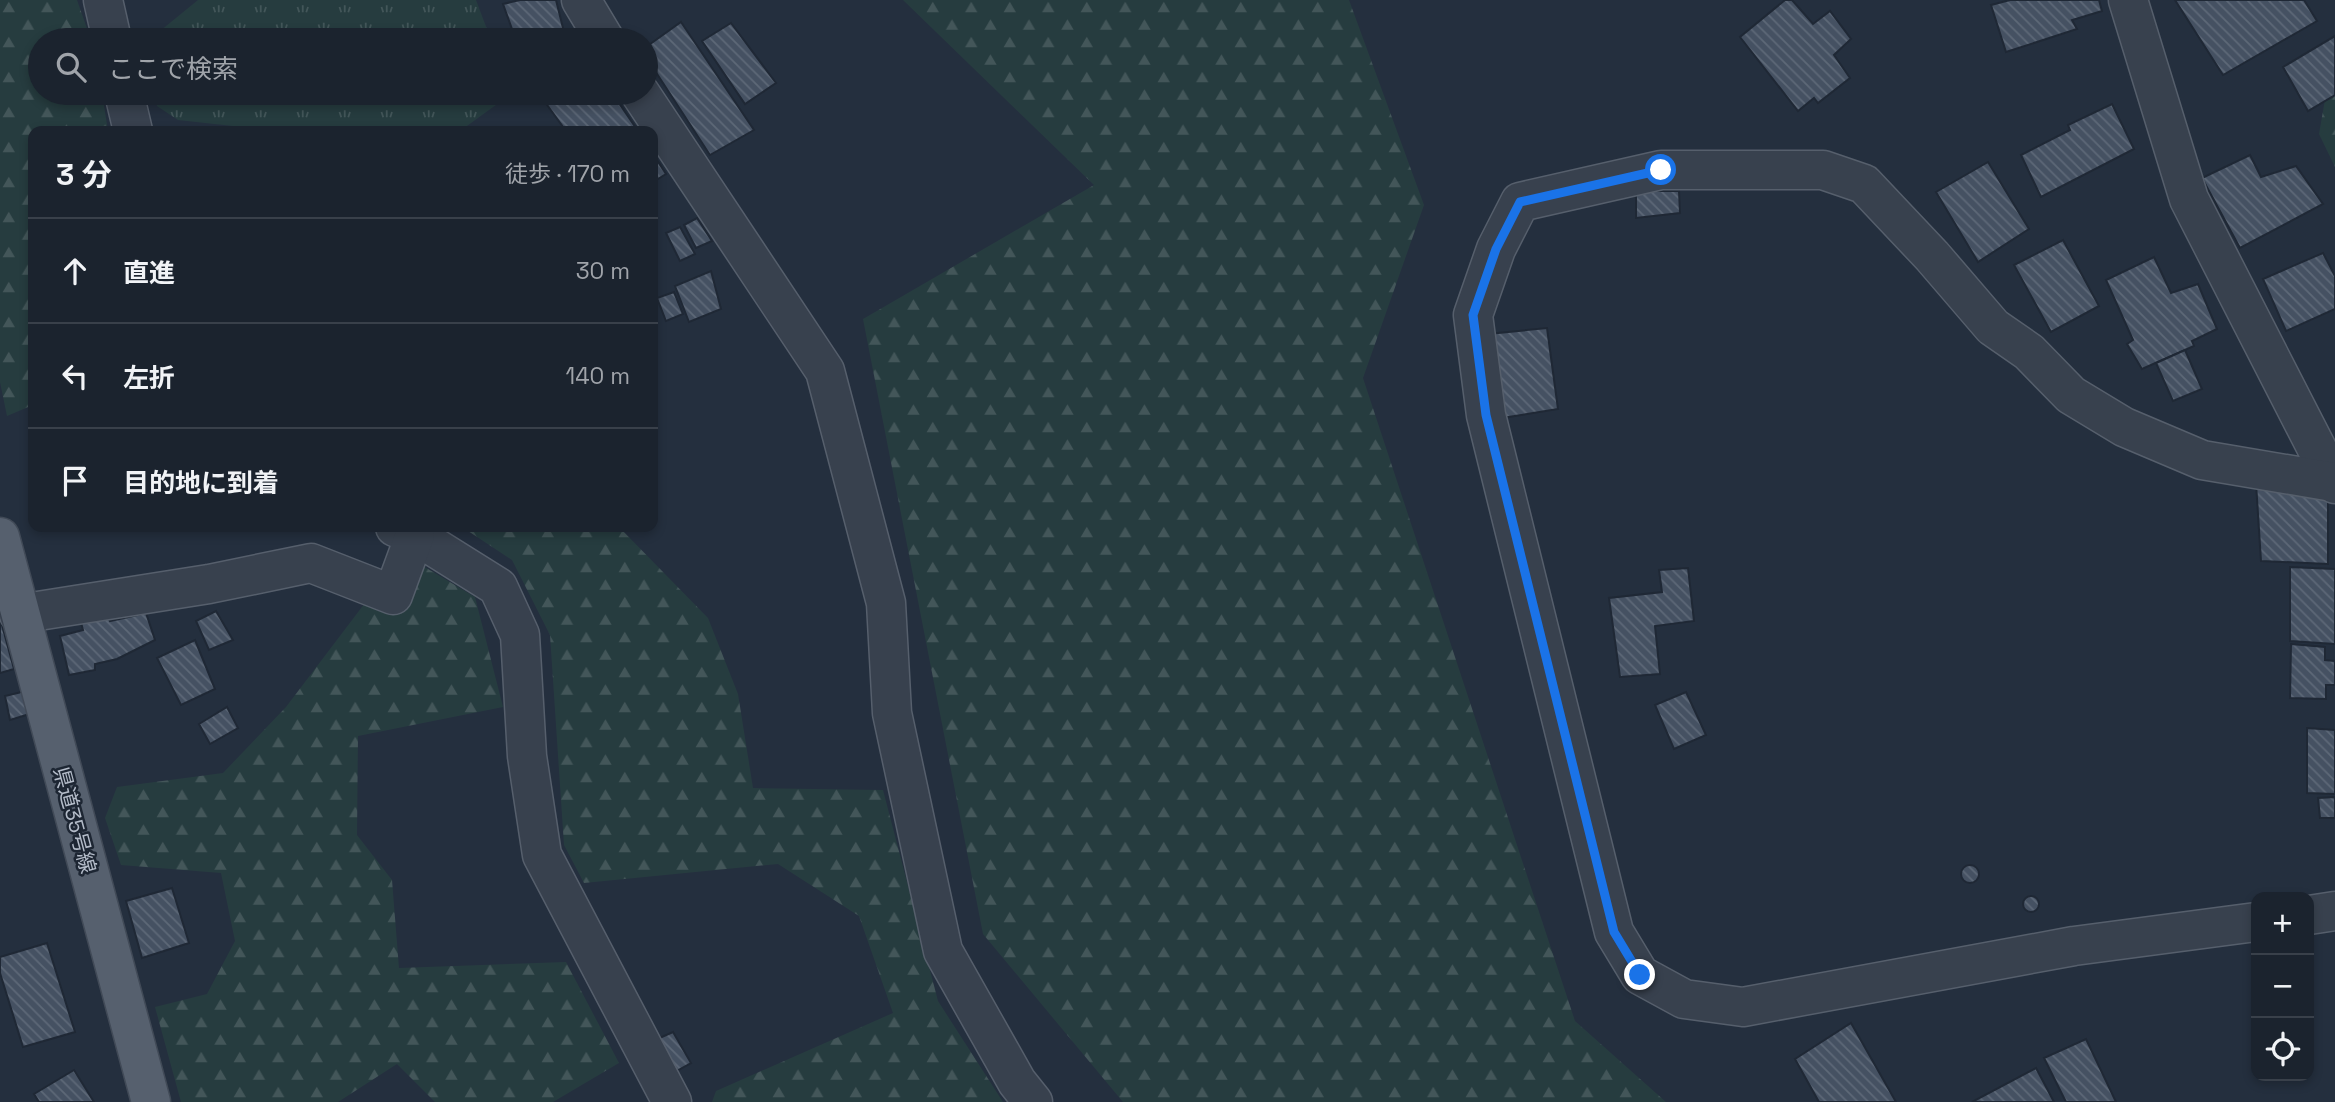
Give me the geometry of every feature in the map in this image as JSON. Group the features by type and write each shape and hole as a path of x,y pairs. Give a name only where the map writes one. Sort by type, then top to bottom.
{"main road":[{"name":"県道35号線","path":"0,537 151,1102"}],"street":[{"path":"103,0 109,28"},
{"path":"581,0 598,28"},
{"path":"2128,0 2189,199 2334,483"},
{"path":"127,105 132,126"},
{"path":"648,105 825,371 886,603 892,713 943,951 1017,1082 1033,1102"},
{"path":"2251,923 2074,946 1743,1007 1684,999 1640,975 1614,932 1486,415 1473,315 1496,249 1520,202 1661,170 1824,170 1864,184 1932,256 1993,327 2029,352 2071,395 2123,427 2202,460 2334,483"},
{"path":"19,614 209,584 311,563 393,595 405,532"},
{"path":"407,532 498,587 520,635 527,756 541,855 672,1102"},
{"path":"2314,914 2335,911"}],"green space":[{"path":"0,0 77,0 87,28 28,28 28,105 104,105 107,126 28,126 28,407 7,416 0,382"},
{"path":"198,0 476,0 486,28 164,28"},
{"path":"903,0 1349,0 1424,205 1363,378 1575,1021 1666,1102 1123,1102 983,934 863,319 1094,185"},
{"path":"2335,42 2335,167 2319,134"},
{"path":"496,105 467,126 233,126 178,120 157,106"},
{"path":"470,532 624,532 708,618 738,694 753,788 883,790 938,1001 1003,1102 712,1102 716,1091 893,1013 859,916 778,864 584,883 564,845 550,635 512,560"},
{"path":"423,566 475,597 503,707 358,736 357,835 392,880 399,968 566,962 619,1063 553,1102 435,1102 397,1064 338,1102 181,1102 155,1007 207,994 235,941 221,873 121,865 105,818 117,787 223,773 286,707 368,599"}],"building":[{"path":"520,0 556,0 563,28 512,28 503,4"},
{"path":"1785,0 1792,0 1813,24 1830,11 1851,39 1834,55 1850,78 1818,103 1814,98 1798,111 1740,37"},
{"path":"2010,0 2099,0 2102,11 2072,20 2077,29 2006,52 1991,5"},
{"path":"2175,0 2304,0 2317,21 2223,75"},
{"path":"681,22 754,130 710,155 658,75 658,38"},
{"path":"731,23 776,83 745,104 702,41"},
{"path":"2335,36 2335,95 2308,111 2283,67"},
{"path":"2112,104 2134,149 2041,197 2021,155 2070,130 2068,125"},
{"path":"547,105 620,105 635,126 562,126"},
{"path":"2250,155 2261,177 2296,166 2323,204 2240,248 2202,178"},
{"path":"658,162 666,174 658,179"},
{"path":"1988,162 2029,229 1978,262 1936,192"},
{"path":"1636,191 1679,191 1680,213 1636,218"},
{"path":"697,218 712,241 696,248 684,225"},
{"path":"680,227 695,254 680,261 666,233"},
{"path":"2063,240 2099,306 2051,332 2014,265"},
{"path":"2323,253 2335,276 2335,309 2286,331 2263,279"},
{"path":"2154,257 2171,293 2198,284 2217,329 2192,341 2194,346 2142,369 2127,344 2133,340 2106,280"},
{"path":"711,271 721,309 689,322 675,286"},
{"path":"674,292 683,314 666,321 658,298"},
{"path":"1547,328 1558,409 1502,418 1488,334"},
{"path":"2185,350 2202,389 2173,401 2156,363"},
{"path":"2256,483 2328,486 2328,564 2261,561"},
{"path":"2290,567 2335,569 2335,644 2290,641"},
{"path":"1688,568 1694,621 1655,626 1660,674 1620,677 1609,598 1662,592 1659,570"},
{"path":"216,611 233,640 209,650 196,621"},
{"path":"106,612 110,621 146,613 155,640 117,659 95,664 95,670 69,675 60,636 83,630 80,619"},
{"path":"0,618 14,669 0,673"},
{"path":"195,640 215,689 181,705 157,658"},
{"path":"2291,644 2325,647 2325,660 2335,661 2335,685 2326,685 2326,699 2290,698"},
{"path":"30,690 36,712 10,720 5,696"},
{"path":"1686,692 1706,735 1674,749 1655,705"},
{"path":"227,707 238,728 210,744 199,724"},
{"path":"2307,728 2335,730 2335,794 2307,793"},
{"path":"2335,797 2335,818 2320,818 2318,798"},
{"path":"1970,865 1976,868 1979,874 1976,880 1970,883 1964,880 1961,874 1964,868"},
{"path":"172,888 189,943 142,958 126,901"},
{"path":"2028,896 2034,896 2039,904 2037,910 2028,912 2023,907 2023,901"},
{"path":"47,943 75,1032 23,1047 0,973 0,957"},
{"path":"1851,1023 1896,1102 1819,1102 1795,1059"},
{"path":"673,1032 691,1063 673,1073 655,1040"},
{"path":"2086,1039 2116,1102 2066,1102 2044,1058"},
{"path":"2036,1068 2054,1102 1972,1102"},
{"path":"74,1070 94,1102 39,1102 34,1094"}],"route":[{"path":"1640,975 1614,932 1486,415 1473,315 1496,249 1520,202 1661,170"}]}
